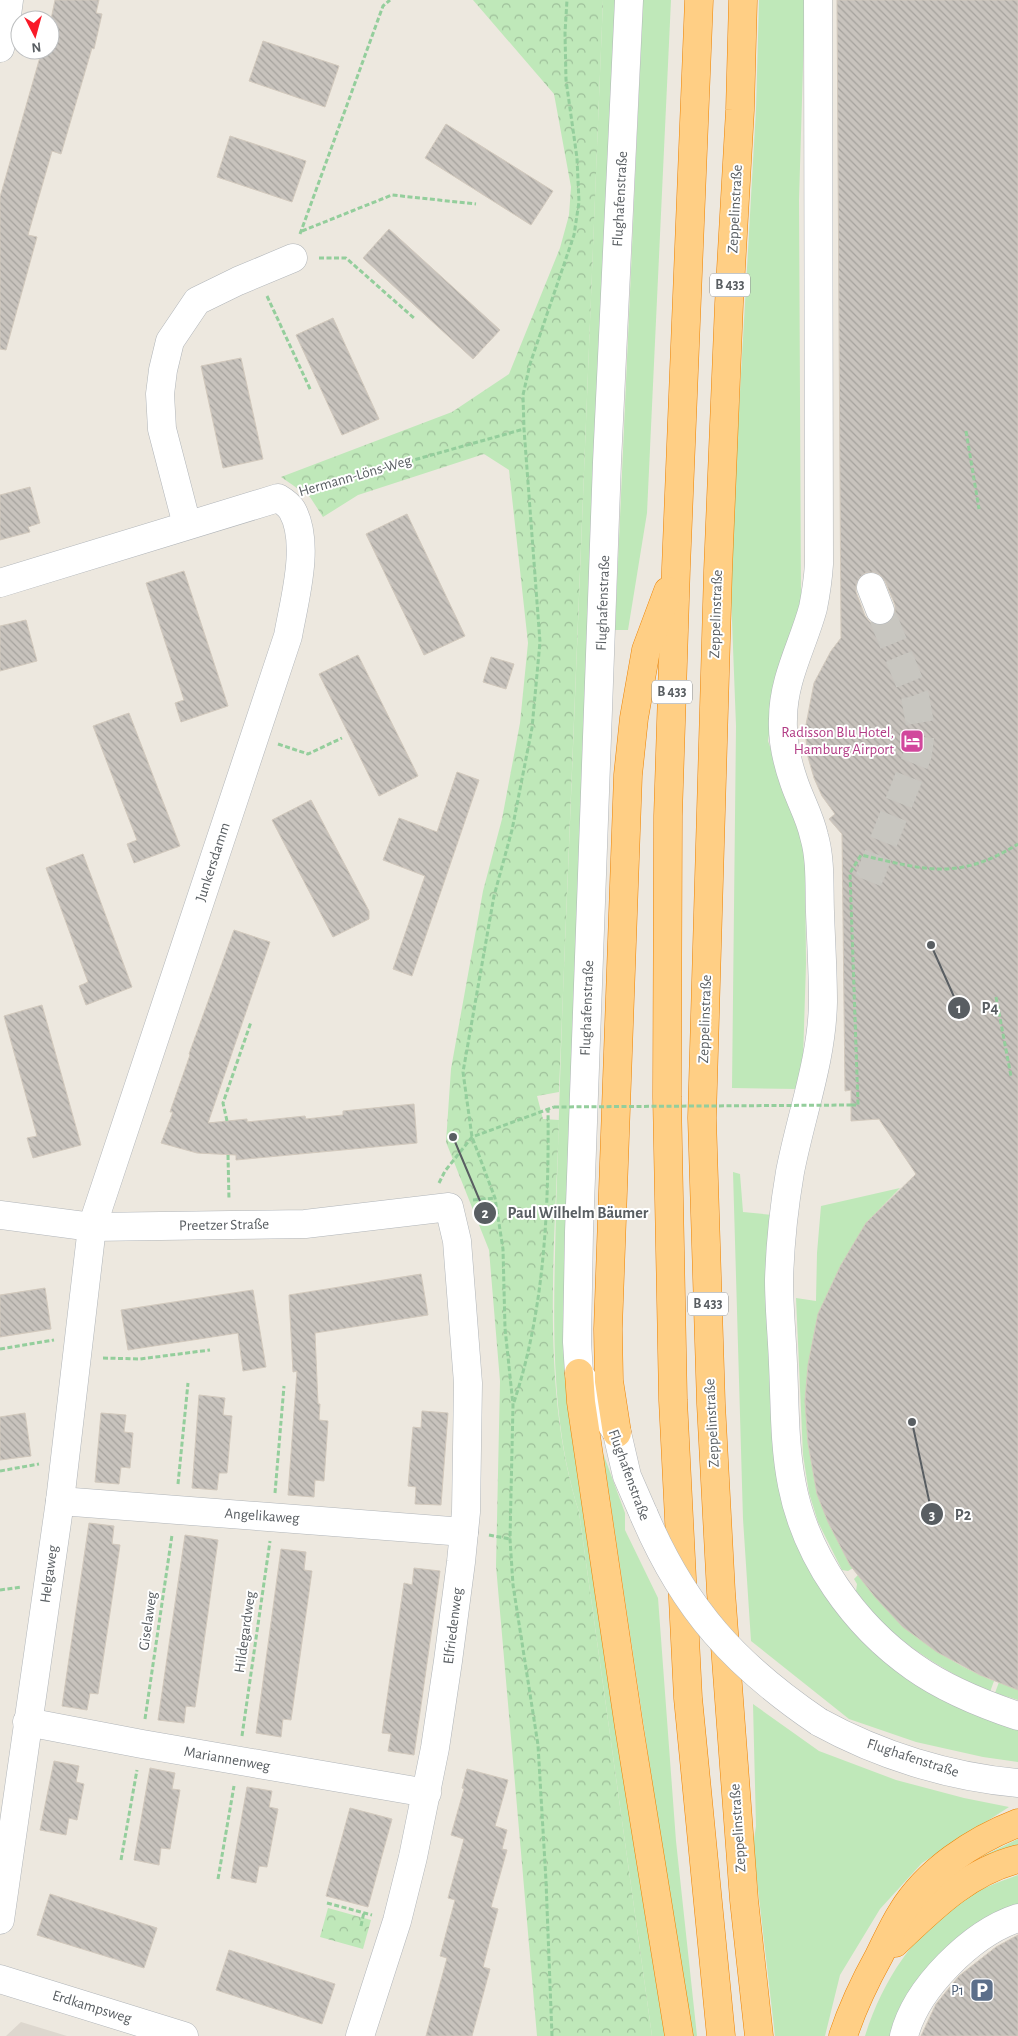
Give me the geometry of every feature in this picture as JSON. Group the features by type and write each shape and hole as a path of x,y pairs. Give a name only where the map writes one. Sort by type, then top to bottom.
{"highway":[{"name":"B 433","path":"699,0 668,816 667,1078 673,1400 688,1698 721,2036"},
{"name":"Zeppelinstraße","path":"743,0 740,110 729,304 718,571 702,1118 711,1404 720,1592 744,1900 759,2036"},
{"path":"617,1433 609,1381 608,1330 628,775 634,718 646,650 676,568"},
{"path":"579,1374 581,1402 629,1727 679,2036"},
{"path":"843,2036 866,1977 902,1911 929,1879 954,1857 978,1841 1018,1823"},
{"path":"877,1959 957,1887 982,1872 1018,1859"}],"street":[{"path":"0,48 5,30 9,0"},
{"name":"Flughafenstraße","path":"629,0 607,462 579,1232 577,1342 579,1374 617,1433 627,1476 657,1546 681,1587 724,1644 743,1664 768,1686 819,1722 840,1734 947,1772 1018,1783"},
{"path":"818,0 819,564 812,611 791,671 782,716 787,758 814,836 818,862 823,1003 818,1050 790,1173 782,1233 779,1282 787,1455 797,1507 807,1537 839,1592 865,1624 891,1650 915,1668 948,1687 984,1704 1018,1716"},
{"path":"186,524 162,429 160,394 162,370 170,341 197,301 293,258"},
{"name":"Hermann-Löns-Weg","path":"0,582 186,524 278,498"},
{"name":"Junkersdamm","path":"92,1227 288,636 301,563 298,525 292,509 278,498"},
{"name":"Preetzer Straße","path":"0,1215 92,1227 305,1224 436,1208"},
{"name":"Elfriedenweg","path":"360,2036 397,1921 427,1793 448,1660 464,1532 468,1383 457,1240 436,1208"},
{"name":"Helgaweg","path":"0,1920 60,1501 92,1227"},
{"name":"Angelikaweg","path":"60,1501 464,1532"},
{"name":"Mariannenweg","path":"27,1722 142,1744 427,1793"},
{"path":"904,2036 923,1995 953,1960 980,1937 1018,1918"},
{"name":"Erdkampsweg","path":"0,1979 184,2036"}],"path":[{"path":"390,0 383,6 301,231 293,258 346,258 415,319"},
{"path":"552,2036 538,1745 513,1585 510,1539 513,1405 505,1328 502,1249 495,1198 472,1138 463,1072 494,896 512,830 532,728 540,642 524,429 524,395 530,364 574,235 579,202 577,158 566,80 565,32 567,0"},
{"path":"301,231 392,195 476,204"},
{"path":"256,273 311,391"},
{"name":"Hermann-Löns-Weg","path":"278,498 524,429"},
{"path":"966,431 979,509"},
{"path":"254,736 308,754 342,738"},
{"path":"436,1208 446,1171 472,1138 548,1108 858,1105 850,873 862,855 911,867 942,870 962,868 982,862 1002,854 1018,844"},
{"path":"996,997 1011,1076"},
{"path":"227,1121 223,1103 251,1022"},
{"path":"513,1405 532,1335 541,1276 546,1205 548,1108"},
{"path":"228,1155 230,1225"},
{"path":"0,1349 78,1346 140,1360 210,1350"},
{"name":"Giselaweg","path":"121,1860 142,1744 175,1509 188,1383"},
{"name":"Hildegardweg","path":"218,1879 238,1761 273,1517 284,1386"},
{"path":"0,1471 64,1460"},
{"path":"327,1902 397,1921"},
{"path":"361,1926 364,1912"}],"shaded area":[{"path":"21,2022 67,2036 6,2036"}],"green space":[{"path":"473,0 603,0 559,1092 537,1096 543,1119 559,1120 553,1268 554,1368 559,1417 567,1465 579,1512 652,2036 537,2036 496,1566 500,1381 489,1250 446,1142 451,1069 483,891 502,819 520,723 528,643 509,470 484,454 358,495 323,517 310,497 281,477 452,412 509,374 560,248 569,215 571,187 554,94"},
{"path":"603,0 615,0 567,1311 669,2036 652,2036 579,1512 562,1438 555,1362 555,1248 562,1011"},
{"path":"643,0 671,0 647,513 628,630 615,630"},
{"path":"759,0 805,0 799,200 801,598 797,623 778,681 768,741 796,817 805,858 806,964 803,1059 797,1089 732,1088 736,726 730,568 756,109"},
{"path":"733,1172 740,1174 743,1212 773,1215 776,1446 831,1600 1018,1728 1018,1762 983,1757 916,1742 849,1719 751,1641 743,1519"},
{"path":"900,1188 866,1223 808,1365 805,1401 808,1443 817,1494 853,1568 848,1571 842,1570 818,1522 809,1493 803,1455 796,1298 816,1301 817,1253 821,1206"},
{"path":"603,1453 625,1513 625,1530 658,1598 676,1841 697,2036 690,2036"},
{"path":"858,1575 902,1624 936,1650 973,1672 994,1681 990,1692 931,1660 890,1630 856,1591 857,1584 854,1579"},
{"path":"999,1682 1018,1689 1018,1700 995,1693"},
{"path":"753,1704 819,1751 896,1780 964,1798 1009,1807 922,1863 880,1909 840,1975 825,2036 775,2036 753,1846 756,1826"},
{"path":"1018,1839 1018,1849 958,1874 985,1855"},
{"path":"1018,1875 1018,1910 897,2036 865,2036 872,2016 891,1978 902,1960 929,1927 962,1900 989,1886"},
{"path":"328,1908 371,1920 363,1949 320,1937"}],"building":[{"path":"55,0 99,0 96,13 102,14 94,49 92,48 61,154 52,151 28,235 37,237 6,350 0,349 0,197 39,60 60,60 60,10 53,10"},
{"path":"837,0 1018,0 1018,1690 980,1675 937,1652 903,1627 875,1597 850,1565 828,1522 817,1494 808,1443 805,1401 808,1365 818,1314 841,1265 866,1223 916,1174 879,1119 851,1121 851,1090 845,1091 842,834 829,819 835,814 822,796 814,778 808,757 805,730 814,683 831,651 841,638","holes":["873,572 880,575 885,581 895,605 892,619 885,625 877,625 870,622 865,616 856,592 859,578 865,573"]},
{"path":"263,41 339,66 325,107 249,81"},
{"path":"446,124 553,191 531,225 425,158"},
{"path":"230,136 306,161 292,202 217,177"},
{"path":"389,229 500,330 473,359 363,258"},
{"path":"333,318 379,419 342,435 296,335"},
{"path":"241,358 263,459 223,468 201,366"},
{"path":"30,487 40,523 28,527 30,532 0,540 0,495"},
{"path":"407,514 465,636 424,655 366,534"},
{"path":"184,571 228,706 181,722 175,703 184,700 146,583"},
{"path":"26,620 37,661 0,671 0,626"},
{"path":"358,655 418,776 379,796 319,674"},
{"path":"491,657 514,664 506,689 483,682"},
{"path":"129,713 180,846 134,863 127,844 137,840 93,726"},
{"path":"457,772 479,780 412,976 393,969 425,876 383,860 399,818 437,832"},
{"path":"311,800 369,911 369,919 333,937 272,820"},
{"path":"83,854 132,987 86,1005 79,986 88,982 46,868"},
{"path":"234,930 270,942 208,1123 247,1119 247,1122 305,1116 306,1119 343,1115 343,1111 414,1104 417,1143 236,1160 236,1155 197,1153 161,1143 173,1112 170,1112 189,1054"},
{"path":"42,1005 81,1145 33,1158 27,1138 37,1136 4,1016"},
{"path":"421,1274 428,1315 315,1333 318,1404 320,1404 319,1420 328,1421 324,1481 315,1480 314,1497 288,1495 297,1371 293,1372 289,1295"},
{"path":"45,1288 51,1329 0,1337 0,1295"},
{"path":"253,1290 266,1367 243,1371 238,1333 128,1350 121,1310"},
{"path":"199,1395 225,1398 223,1415 232,1416 227,1473 219,1473 217,1490 192,1488"},
{"path":"422,1411 448,1413 441,1505 415,1504 416,1487 408,1486 413,1427 421,1428"},
{"path":"25,1413 31,1456 0,1460 0,1417"},
{"path":"101,1413 126,1415 124,1432 133,1433 130,1468 121,1467 119,1484 95,1482"},
{"path":"89,1523 114,1526 112,1544 120,1545 98,1694 90,1693 87,1710 62,1706"},
{"path":"185,1535 218,1540 195,1707 186,1706 184,1723 158,1720"},
{"path":"281,1549 306,1552 304,1570 312,1571 291,1720 283,1719 281,1737 256,1733"},
{"path":"414,1568 440,1571 414,1755 388,1751 391,1734 382,1733 404,1583 412,1585"},
{"path":"54,1761 79,1766 76,1782 84,1784 77,1820 69,1818 66,1835 40,1830"},
{"path":"150,1768 175,1773 172,1789 180,1790 170,1849 161,1848 159,1865 134,1860"},
{"path":"467,1769 508,1780 495,1826 507,1830 502,1849 507,1850 491,1907 498,1909 483,1967 490,1969 472,2036 426,2036 447,1958 440,1956 455,1900 448,1898 464,1839 451,1835 464,1789 462,1788"},
{"path":"247,1787 272,1791 269,1807 278,1809 267,1867 259,1866 256,1883 231,1878"},
{"path":"350,1808 392,1819 368,1907 326,1896"},
{"path":"50,1894 157,1928 144,1968 37,1935"},
{"name":"P1","path":"1018,1935 1018,2036 921,2036 936,2004 959,1976 996,1947"},
{"path":"229,1950 335,1984 322,2024 216,1990"}],"tunnel":[{"path":"868,881 918,754 921,730 915,696 880,610"}],"place":[{"name":"Radisson Blu Hotel, Hamburg Airport","path":"912,741"},
{"name":"P4","path":"931,945"},
{"name":"Paul Wilhelm Bäumer","path":"453,1137"},
{"name":"P2","path":"912,1422"},
{"name":"P1","path":"982,1990"}]}
